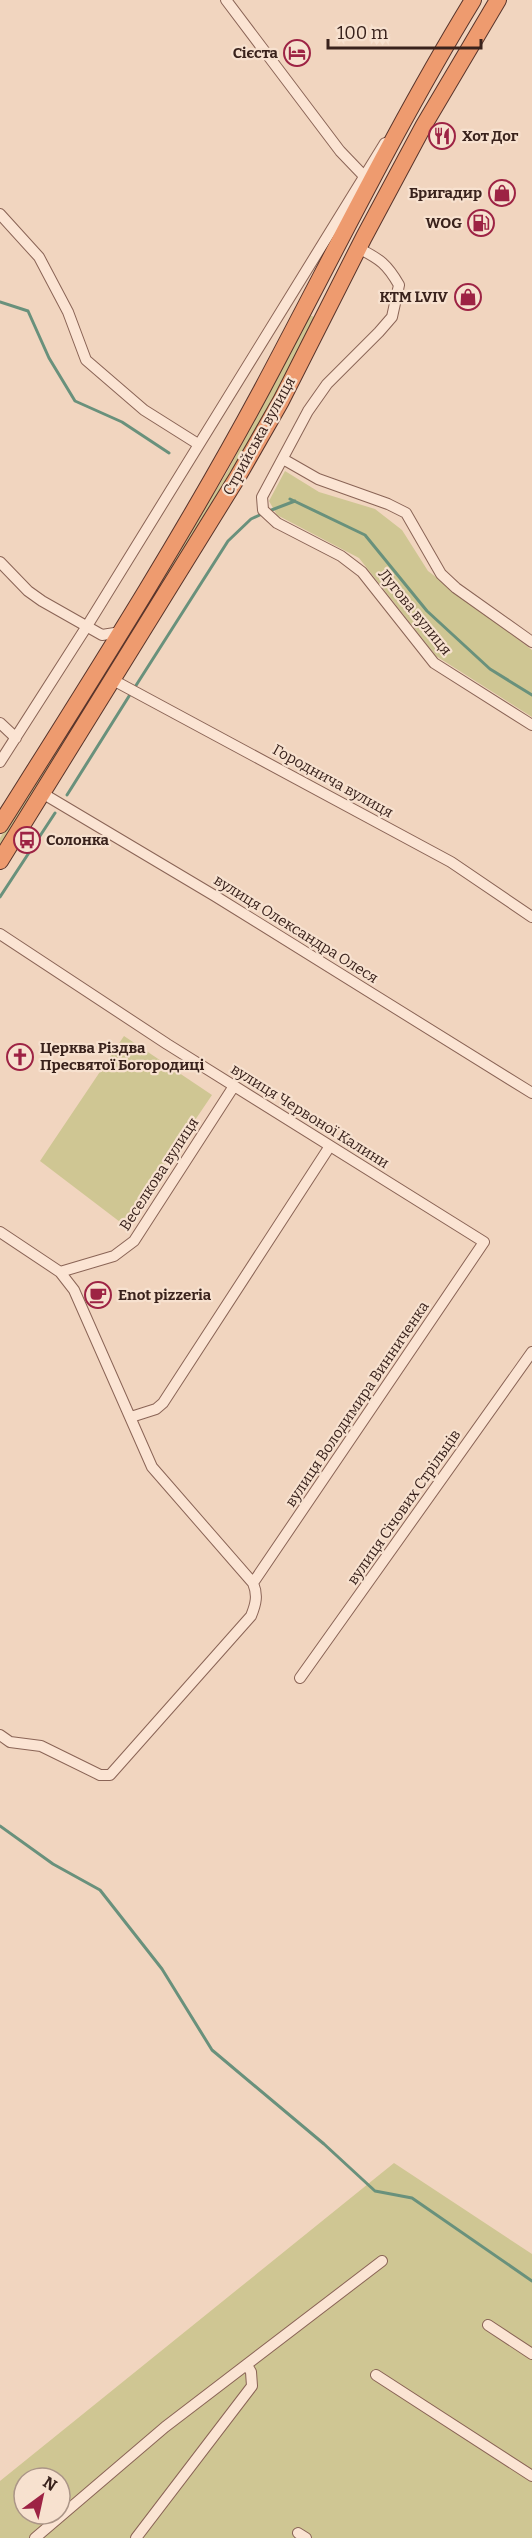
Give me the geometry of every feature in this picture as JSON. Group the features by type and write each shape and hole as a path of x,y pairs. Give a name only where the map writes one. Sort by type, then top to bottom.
{"highway":[{"name":"Стрийська вулиця","path":"0,825 122,632 261,391 394,139 473,0"},
{"name":"Стрийська вулиця","path":"0,861 113,681 270,420 424,125 498,0"}],"street":[{"path":"228,1 340,151 363,175"},
{"path":"0,762 91,628 198,444 363,175 381,147 394,139"},
{"path":"0,214 39,257 68,312 86,360 144,410 198,444"},
{"name":"Лугова вулиця","path":"358,248 376,256 388,266 399,285 392,317 327,384 308,411 262,497 263,510 278,523 341,556 362,572 434,663 532,725"},
{"path":"283,459 318,479 388,504 406,513 441,574 456,588 532,642"},
{"path":"0,562 33,595 107,636 122,632"},
{"path":"91,628 104,645 103,662"},
{"name":"Городнича вулиця","path":"113,681 188,719 451,862 532,917"},
{"path":"0,723 16,738"},
{"name":"вулиця Олександра Олеся","path":"42,793 215,896 532,1093"},
{"name":"вулиця Червоної Калини","path":"0,934 234,1086 484,1242"},
{"name":"Веселкова вулиця","path":"60,1272 114,1256 134,1241 234,1086"},
{"path":"131,1417 163,1403 330,1146"},
{"path":"0,1232 60,1272 74,1290 152,1467 253,1583 257,1592 256,1605 251,1616 110,1775 100,1775 41,1746 10,1742 0,1735"},
{"name":"вулиця Володимира Винниченка","path":"253,1583 484,1242"},
{"name":"вулиця Січових Стрільців","path":"300,1678 532,1352"},
{"path":"35,2538 165,2427 382,2261"},
{"path":"488,2325 532,2354"},
{"path":"136,2538 252,2386 251,2372 247,2364"},
{"path":"376,2375 532,2476"}],"shaded area":[{"path":"310,315 316,318 232,475 0,848 0,838 227,472"},
{"path":"285,471 319,492 375,509 402,530 428,571 532,650 532,717 436,656 359,558 277,515 269,501"},
{"path":"124,1036 212,1095 124,1225 40,1161"},
{"path":"394,2163 532,2254 532,2538 0,2538 0,2481 12,2471 12,2526 72,2526 72,2466 19,2466"}],"waterway":[{"path":"0,302 28,311 49,358 75,401 122,422 169,453"},
{"path":"290,499 365,535 427,611 490,669 532,695"},
{"path":"269,511 295,501"},
{"path":"135,687 228,541 251,519 262,514"},
{"path":"67,795 131,693"},
{"path":"0,897 55,813"},
{"path":"0,1826 53,1864 100,1890 162,1969 212,2050 324,2144 375,2191 412,2198 532,2281"}],"place":[{"name":"Сієста","path":"297,53"},
{"name":"Хот Дог","path":"442,136"},
{"name":"Бригадир","path":"502,193"},
{"name":"WOG","path":"481,223"},
{"name":"KTM LVIV","path":"468,297"},
{"name":"Солонка","path":"27,840"},
{"name":"Церква Різдва Пресвятої Богородиці","path":"20,1057"},
{"name":"Enot pizzeria","path":"98,1295"}]}
